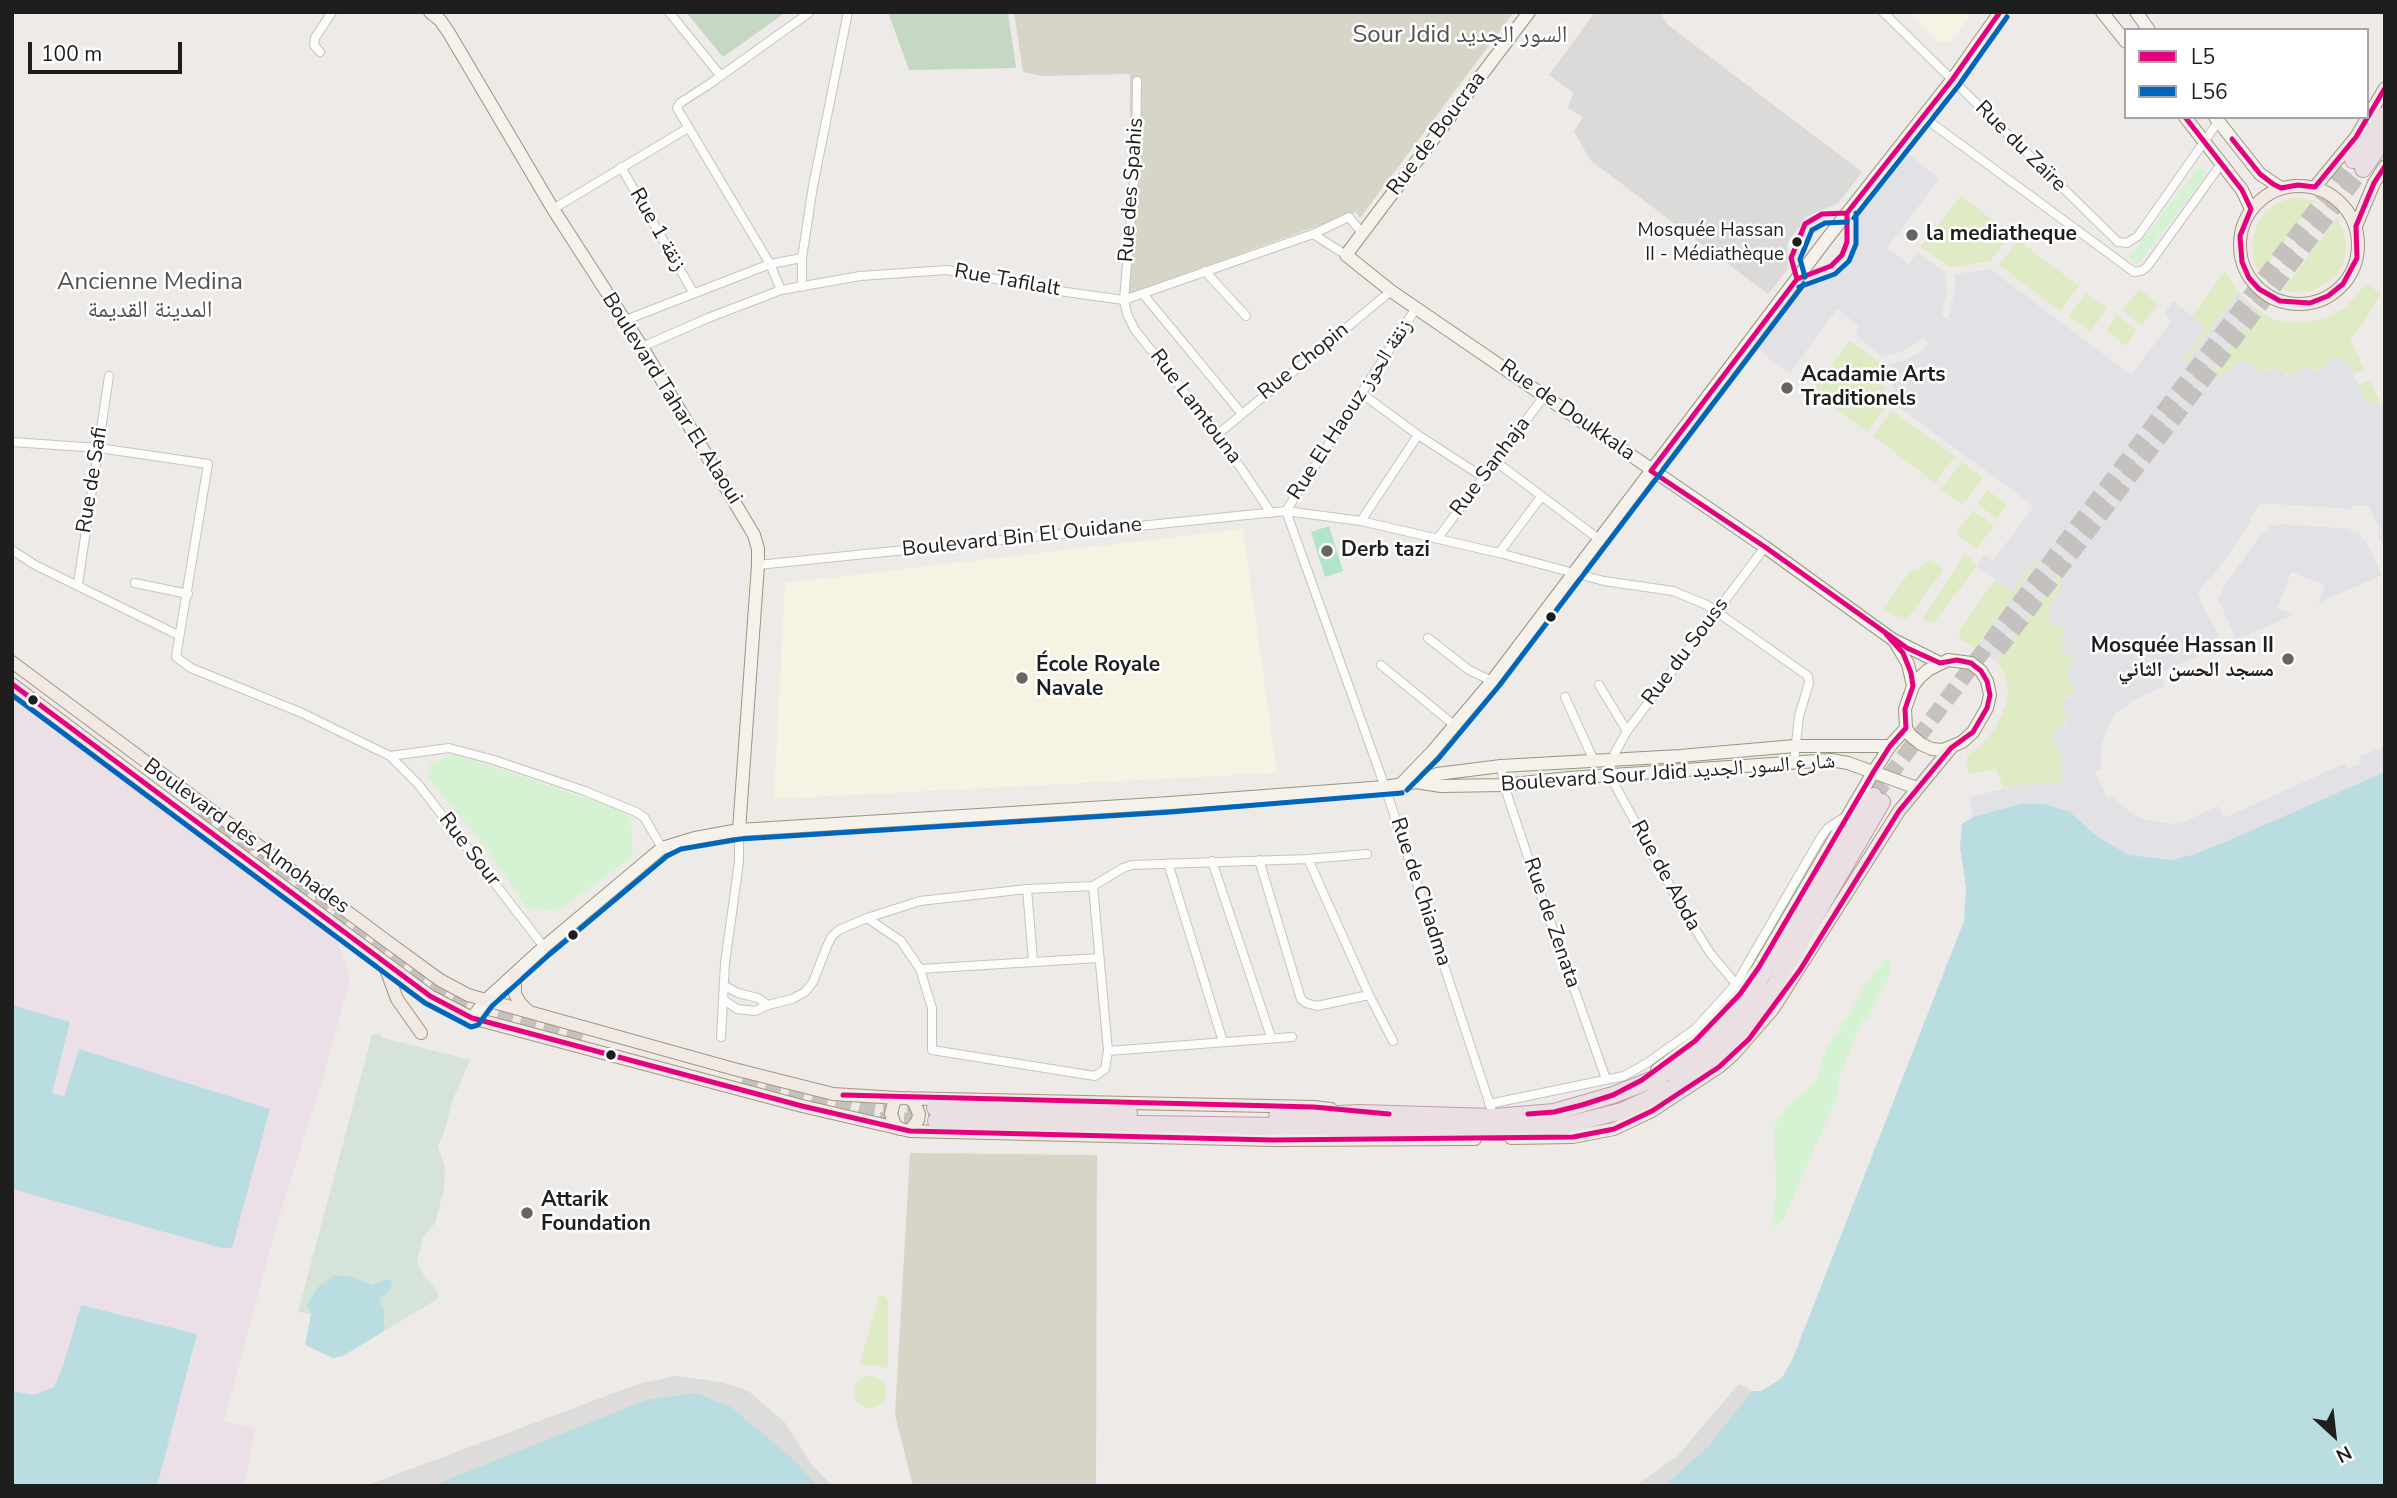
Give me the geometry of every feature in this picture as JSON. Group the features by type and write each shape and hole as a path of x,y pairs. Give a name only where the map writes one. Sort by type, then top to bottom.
{"highway":[{"path":"2385,115 2358,164 2385,138"},
{"path":"936,1114 1360,1121 1502,1132 1555,1128 1595,1119 1640,1104 1674,1087 1698,1070 1740,1032 1774,987 1878,799 1752,995 1708,1043 1673,1069 1654,1080 1613,1096 1554,1112 1491,1110 1360,1121"},
{"path":"1688,1088 1698,1070"}],"main road":[{"path":"2369,115 2385,88"},
{"path":"2315,187 2356,137 2367,119"},
{"path":"2356,226 2374,183 2385,166"},
{"path":"2298,185 2315,187 2340,202 2356,226 2358,242 2354,267 2343,284 2319,300 2290,303 2271,298 2259,289 2245,270 2240,256 2239,236 2251,209 2265,196 2281,188 2298,185"},
{"name":"Boulevard des Almohades","path":"12,662 183,791 456,990 833,1094 1314,1107 1360,1121"},
{"name":"Boulevard des Almohades","path":"12,684 430,996 472,1018 802,1106 905,1130 1272,1140 1556,1138 1614,1129 1652,1111 1688,1088"},
{"path":"1688,1088 1733,1055 1773,1009 1899,811 1951,748"},
{"path":"174,805 183,791"},
{"path":"383,961 397,999 421,1033"},
{"path":"515,974 515,994 529,1012"},
{"path":"904,1098 918,1108 919,1114 918,1120 905,1130 895,1125 891,1114 894,1102 904,1098"}],"street":[{"path":"320,52 313,42 332,12"},
{"name":"Boulevard Tahar El Alaoui","path":"430,12 449,33 553,209 642,347 747,522 758,548 738,830"},
{"path":"669,12 720,75"},
{"path":"781,290 769,264 677,108 810,12"},
{"path":"802,287 802,258 824,125 848,12"},
{"name":"Rue de Boucraa","path":"1346,255 1529,12"},
{"name":"Rue du Zaïre","path":"1884,12 2114,240 2131,242 2138,236 2204,142"},
{"path":"1401,784 1492,681 1952,80 2000,12"},
{"path":"2136,12 2148,28"},
{"path":"2103,13 2124,39"},
{"name":"Rue des Spahis","path":"1124,300 1136,156 1138,81"},
{"path":"1922,116 2134,272 2147,267 2221,164"},
{"path":"2187,119 2242,190 2251,209"},
{"path":"2204,142 2216,120 2260,173 2281,188"},
{"path":"553,209 688,128"},
{"name":"Rue 1 زنقة","path":"621,167 693,292"},
{"name":"Rue Tafilalt","path":"642,347 781,290 870,275 947,270 1124,300 1313,234 1349,217 1362,233"},
{"path":"1313,234 1346,255"},
{"name":"Rue de Doukkala","path":"1346,255 1391,291 1765,547 1892,639 1940,663"},
{"path":"623,321 769,264 802,258"},
{"path":"1205,271 1247,316"},
{"name":"Rue Chopin","path":"1217,434 1391,291"},
{"path":"1143,293 1242,414"},
{"name":"Rue Lamtouna","path":"1124,300 1135,330 1217,434 1271,513"},
{"name":"Rue El Haouz زنقة الحوز","path":"1286,512 1416,308"},
{"name":"Rue de Safi","path":"78,584 109,376"},
{"path":"1361,393 1418,435 1483,477"},
{"name":"Rue Sanhaja","path":"1437,539 1545,395"},
{"path":"1361,521 1418,435"},
{"path":"12,442 99,448 208,464 176,657 191,668 302,713 390,756 449,748 507,764 585,791 644,817 662,848"},
{"path":"1494,461 1600,540"},
{"path":"1499,553 1541,497"},
{"name":"Boulevard Bin El Ouidane","path":"758,565 1271,513 1286,512 1361,521 1604,581 1673,591 1698,600 1808,676 1809,683 1799,716 1795,746"},
{"name":"Rue de Chiadma","path":"1286,512 1385,787 1491,1110"},
{"name":"Rue du Souss","path":"1611,760 1627,732 1765,547"},
{"path":"12,550 35,565 178,635"},
{"path":"135,583 188,594"},
{"path":"1428,638 1469,670 1492,681"},
{"name":"Rue de Doukkala","path":"1892,639 1908,664 1913,686"},
{"path":"1958,660 1971,663 1981,671 1987,681 1990,695 1987,708 1973,732 1951,748 1942,750 1921,744 1906,728 1905,709 1913,686 1928,670 1940,663 1958,660"},
{"path":"1381,666 1454,724"},
{"path":"1599,685 1627,732"},
{"path":"1565,697 1594,761"},
{"path":"1613,1096 1669,1062 1695,1041 1733,1002 1759,967 1889,746 1906,728"},
{"path":"1794,762 1795,746"},
{"name":"Boulevard Sour Jdid شارع السور الجديد","path":"472,1018 486,1000 544,947 662,848 678,841 738,830 1385,787 1416,782 1437,774 1501,766 1795,746 1889,746"},
{"name":"Rue Sour","path":"390,756 418,784 544,947"},
{"path":"1610,776 1611,760"},
{"name":"Boulevard Sour Jdid شارع السور الجديد","path":"1416,782 1441,786 1504,785 1794,762 1840,761 1917,788"},
{"name":"Rue de Zenata","path":"1501,766 1504,785 1606,1079"},
{"name":"Rue de Abda","path":"1610,776 1699,937 1736,985"},
{"path":"1491,1110 1624,1076 1695,1029 1736,985 1821,838 1848,815"},
{"path":"721,1037 725,963 739,862 738,830"},
{"path":"724,1000 730,1006 755,1012 768,1005 792,999 805,992 814,982 832,936 839,930 920,901 1027,889 1093,886 1132,865 1308,859 1367,854"},
{"path":"1308,859 1393,1041"},
{"path":"1259,860 1301,999 1318,1006 1370,995"},
{"path":"1212,861 1271,1037"},
{"path":"1168,863 1223,1042"},
{"path":"867,918 901,941 920,969 932,1008 931,1049 934,1052 1095,1076 1105,1069 1108,1051 1093,886"},
{"path":"1027,889 1033,961"},
{"path":"920,969 1098,958"},
{"path":"725,986 738,993 758,998 768,1005"},
{"path":"1108,1051 1292,1037"}],"shaded area":[{"path":"1014,12 1514,12 1360,218 1356,212 1129,294 1130,74 1042,76 1023,72"},
{"path":"1595,12 1665,12 1662,16 1668,25 1862,172 1838,203 1806,217 1787,244 1788,269 1768,294 1590,160 1574,131 1583,117 1568,108 1573,93 1549,75"},
{"path":"1909,12 1973,12 1951,41 1939,43"},
{"path":"1898,145 1939,179 1887,248 1909,264 1917,252 1945,273 1947,292 1941,317 1948,319 1955,290 1955,274 1990,269 2131,375 2172,321 2164,314 2173,301 2206,328 2182,361 2186,364 2238,292 2256,309 2210,374 2214,379 2222,372 2229,372 2235,363 2245,360 2254,366 2257,373 2276,369 2286,376 2292,376 2304,367 2323,370 2326,362 2336,357 2347,360 2366,404 2385,405 2385,551 2378,535 2381,533 2369,506 2352,506 2352,509 2261,503 2249,520 2251,522 2197,594 2223,645 2161,672 2165,686 2135,699 2116,713 2109,724 2101,747 2101,768 2095,772 2107,798 2112,796 2132,814 2145,820 2173,824 2218,806 2224,818 2346,763 2348,769 2361,763 2359,757 2385,746 2385,772 2239,836 2195,854 2172,860 2129,855 2099,838 2070,812 1995,812 1973,817 1969,797 2030,783 2063,784 2060,750 2053,737 2057,728 2065,724 2067,717 2063,702 2073,693 2073,686 2067,675 2073,664 2071,656 2065,653 2062,647 2061,639 2065,633 2063,627 2052,623 2048,618 2050,605 2059,593 2061,580 2058,575 1995,661 1976,648 2040,560 2036,558 2011,591 1977,566 1984,555 1993,561 2034,506 1895,404 1889,364 1906,360 1922,351 1929,344 1923,338 1902,352 1881,356 1855,334 1859,326 1837,309 1790,373 1768,358 1753,342 1758,336 1765,341 1812,280 1836,272 1847,260 1856,245 1857,215 1902,158 1894,151"},
{"path":"2271,525 2351,529 2351,532 2359,533 2363,542 2366,541 2382,575 2318,603 2325,585 2291,572 2277,608 2293,615 2236,640 2218,598 2263,532"},
{"name":"École Royale Navale","path":"1243,529 1277,773 774,799 785,583"},
{"path":"12,696 334,932 350,979 322,1081 278,1220 224,1421 255,1429 244,1486 157,1486 197,1334 81,1305 54,1387 33,1395 12,1391 12,1189 221,1248 270,1109 79,1049 64,1097 52,1093 70,1023 12,1005"},
{"path":"379,1034 383,1038 470,1060 453,1099 438,1146 445,1168 444,1189 435,1223 423,1237 417,1261 425,1278 435,1287 439,1298 384,1331 384,1310 379,1298 386,1279 373,1285 352,1277 311,1314 298,1312 372,1035"},
{"path":"910,1153 1097,1155 1096,1486 913,1486 895,1415"}],"green space":[{"path":"686,12 786,12 723,57"},
{"path":"888,12 1008,12 1016,68 909,70"},
{"path":"2201,165 2207,174 2138,264 2129,257"},
{"path":"1961,196 2011,234 1990,261 1950,267 1920,247"},
{"path":"2291,198 2315,201 2261,273 2255,265 2252,245 2258,221 2275,204"},
{"path":"2337,217 2346,246 2343,264 2337,274 2312,291 2296,293 2283,290"},
{"path":"2018,240 2079,286 2060,311 1999,265"},
{"path":"2225,271 2238,292 2186,364 2182,361 2206,328 2192,316"},
{"path":"2366,284 2381,294 2362,325 2350,338 2364,369 2352,374 2347,361 2336,358 2323,370 2298,370 2293,376 2268,369 2262,373 2229,372 2215,379 2209,374 2256,309 2271,319 2283,322 2311,322 2345,308"},
{"path":"2139,289 2158,304 2142,325 2123,310"},
{"path":"2086,293 2107,308 2090,332 2069,316"},
{"path":"2117,315 2137,330 2126,346 2106,330"},
{"path":"1850,340 1881,364 1887,406 1867,432 1812,391"},
{"path":"2370,380 2381,405 2366,404 2358,385"},
{"path":"1892,411 1955,456 1935,483 1873,436"},
{"path":"1962,462 1983,478 1962,505 1941,489"},
{"path":"1987,490 2007,504 1997,519 1977,504"},
{"path":"1973,510 1994,526 1976,549 1956,533"},
{"name":"Derb tazi","path":"1329,526 1343,571 1325,577 1311,532"},
{"path":"1965,553 1977,566 1935,621 1929,623 1923,619"},
{"path":"2036,557 2040,560 1976,648 1960,639 1959,631 1995,580 2011,591"},
{"path":"1931,559 1943,570 1907,619 1900,615 1897,618 1883,608 1912,569 1917,571"},
{"path":"2058,575 2061,580 2059,593 2050,605 2052,623 2063,627 2073,664 2073,693 2067,696 2063,703 2067,717 2054,743 2060,750 2063,784 2030,783 2004,789 1996,769 1968,774 1967,756 1984,743 1996,727 2007,703 2008,685 2003,670 1995,661"},
{"path":"454,754 622,810 631,821 633,856 558,911 527,908 486,848 427,776 430,764"},
{"path":"1886,958 1891,965 1889,977 1868,1017 1862,1021 1839,1077 1837,1096 1783,1220 1775,1227 1772,1223 1776,1193 1774,1126 1786,1107 1816,1083 1826,1049 1849,1015 1867,981"},
{"path":"879,1296 885,1296 888,1301 888,1366 885,1369 879,1365 862,1366 860,1363"},
{"path":"870,1376 881,1381 886,1392 881,1403 870,1408 859,1403 854,1392 859,1381"}],"water":[{"path":"2385,772 2385,1486 1635,1486 1678,1456 1739,1384 1752,1391 1761,1391 1782,1378 1793,1358 1964,921 1966,888 1960,847 1962,824 1973,817 2021,804 2044,804 2070,812 2099,838 2129,855 2172,860 2195,854 2239,836"},
{"path":"12,1005 70,1022 52,1093 64,1097 79,1049 270,1109 232,1248 221,1248 12,1189"},
{"path":"335,1275 352,1277 372,1285 386,1279 393,1281 388,1293 379,1298 384,1310 384,1331 343,1356 333,1358 305,1345 311,1314 307,1305 318,1287"},
{"path":"81,1305 197,1334 157,1486 12,1486 12,1391 33,1395 54,1387"},
{"path":"676,1376 724,1383 748,1391 785,1423 811,1464 832,1486 366,1486 639,1384"}],"pier":[{"path":"676,1376 724,1383 748,1391 785,1423 811,1464 832,1486 817,1486 796,1462 731,1407 695,1393 646,1400 432,1486 366,1486 639,1384"},
{"path":"1739,1384 1752,1391 1708,1447 1664,1486 1635,1486 1678,1456"}],"tunnel":[{"path":"1874,796 2353,160"},
{"path":"1998,650 2363,169"},
{"path":"198,815 412,971 446,989"},
{"path":"430,990 498,1018 584,1042"},
{"path":"743,1077 862,1108 935,1108"},
{"path":"880,1120 936,1121"}],"transit line":[{"name":"L5","path":"1847,213 1952,80 2000,12"},
{"name":"L56","path":"1854,218 1959,85 2007,17"},
{"name":"L5","path":"2369,115 2385,88"},
{"name":"L5","path":"2187,119 2242,190 2251,209 2240,236 2242,262 2249,278 2259,289 2280,301 2310,303 2328,296 2343,284 2357,258 2356,226 2374,183 2385,166"},
{"name":"L5","path":"2232,139 2260,174 2273,184 2281,188 2298,185 2315,187 2356,137 2367,119"},
{"name":"L5","path":"1797,279 1791,258 1805,224 1822,214 1847,213"},
{"name":"L5","path":"1797,279 1831,266 1842,255 1847,242 1847,213"},
{"name":"L56","path":"1799,287 1835,274 1849,261 1856,244 1856,213"},
{"name":"L56","path":"1805,277 1800,259 1812,230 1825,223 1847,222"},
{"name":"L5","path":"1651,471 1797,279"},
{"name":"L56","path":"1407,790 1439,758 1499,686 1804,284"},
{"name":"L5","path":"12,684 430,996 472,1018 802,1106 910,1131 1272,1140 1573,1137 1614,1129 1652,1111 1719,1067 1749,1039 1800,970 1899,811 1951,748 1973,732 1987,708 1990,695 1987,681 1981,671 1971,663 1957,660 1940,663 1907,648 1765,547 1651,471"},
{"name":"L5","path":"1528,1114 1554,1112 1582,1105 1613,1095 1642,1080 1695,1041 1740,994 1759,967 1874,771 1906,728 1905,709 1913,686 1911,673 1903,653 1886,634"},
{"name":"L56","path":"12,695 425,1003 471,1027 478,1025 492,1006 550,954 667,856 681,849 740,839 1171,812 1402,793"},
{"name":"L5","path":"843,1095 1314,1107 1389,1114"}],"place":[{"name":"la mediatheque","path":"1912,235"},
{"name":"Mosquée Hassan II - Médiathèque","path":"1797,242"},
{"name":"Acadamie Arts Traditionels","path":"1787,388"},
{"name":"Derb tazi","path":"1327,551"},
{"name":"Mosquée Hassan II مسجد الحسن الثاني","path":"2288,659"},
{"name":"École Royale Navale","path":"1022,678"},
{"name":"Attarik Foundation","path":"527,1213"}],"district":[{"name":"Sour Jdid السور الجديد","path":"1460,36"},
{"name":"Ancienne Medina المدينة القديمة","path":"150,297"}]}
